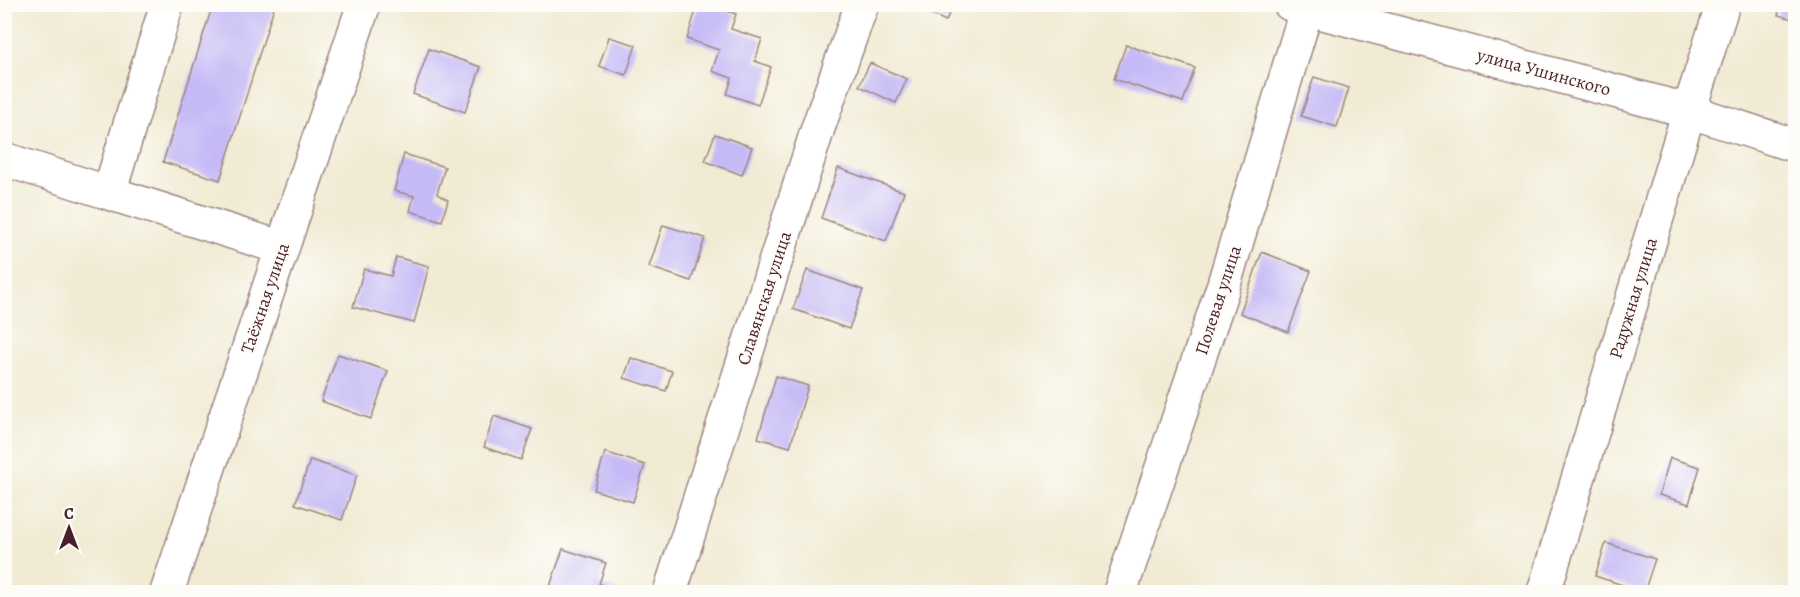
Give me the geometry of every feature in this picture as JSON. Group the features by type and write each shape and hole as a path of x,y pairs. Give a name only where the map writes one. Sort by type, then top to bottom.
{"street":[{"path":"110,192 167,4"},
{"name":"Таёжная улица","path":"167,592 364,4"},
{"name":"Славянская улица","path":"670,592 815,140 862,4"},
{"name":"Радужная улица","path":"1544,592 1723,4"},
{"name":"улица Ушинского","path":"1302,6 1689,111 1796,146"},
{"name":"Полевая улица","path":"1120,592 1224,284 1302,6"},
{"path":"4,159 282,248"}],"building":[{"path":"213,4 275,4 220,180 163,162"},
{"path":"698,4 708,4 736,14 731,29 762,39 755,61 771,67 758,105 727,94 732,78 712,71 719,50 687,39"},
{"path":"906,4 953,4 946,21"},
{"path":"1781,4 1796,4 1796,20 1778,15"},
{"path":"609,37 636,45 626,75 599,66"},
{"path":"1126,45 1195,68 1183,102 1114,79"},
{"path":"429,49 481,67 465,112 413,94"},
{"path":"870,63 907,79 896,103 859,86"},
{"path":"1314,77 1349,88 1337,127 1301,116"},
{"path":"715,134 752,147 742,175 705,161"},
{"path":"404,154 445,167 437,194 448,200 442,221 410,211 414,196 394,191"},
{"path":"838,168 904,192 886,241 821,218"},
{"path":"663,225 705,238 691,281 649,267"},
{"path":"1262,252 1311,271 1288,332 1240,313"},
{"path":"396,257 429,266 414,323 353,307 364,269 391,276"},
{"path":"807,270 863,290 849,329 793,309"},
{"path":"338,354 388,371 371,419 321,401"},
{"path":"631,358 672,371 666,391 624,378"},
{"path":"776,376 808,386 790,447 758,438"},
{"path":"494,416 532,429 521,460 484,447"},
{"path":"605,452 645,465 633,502 594,490"},
{"path":"1670,458 1700,467 1689,504 1659,495"},
{"path":"310,460 357,475 342,520 295,504"},
{"path":"1606,543 1655,559 1644,592 1595,576"},
{"path":"563,549 606,563 599,584 619,590 618,592 548,592"}]}
